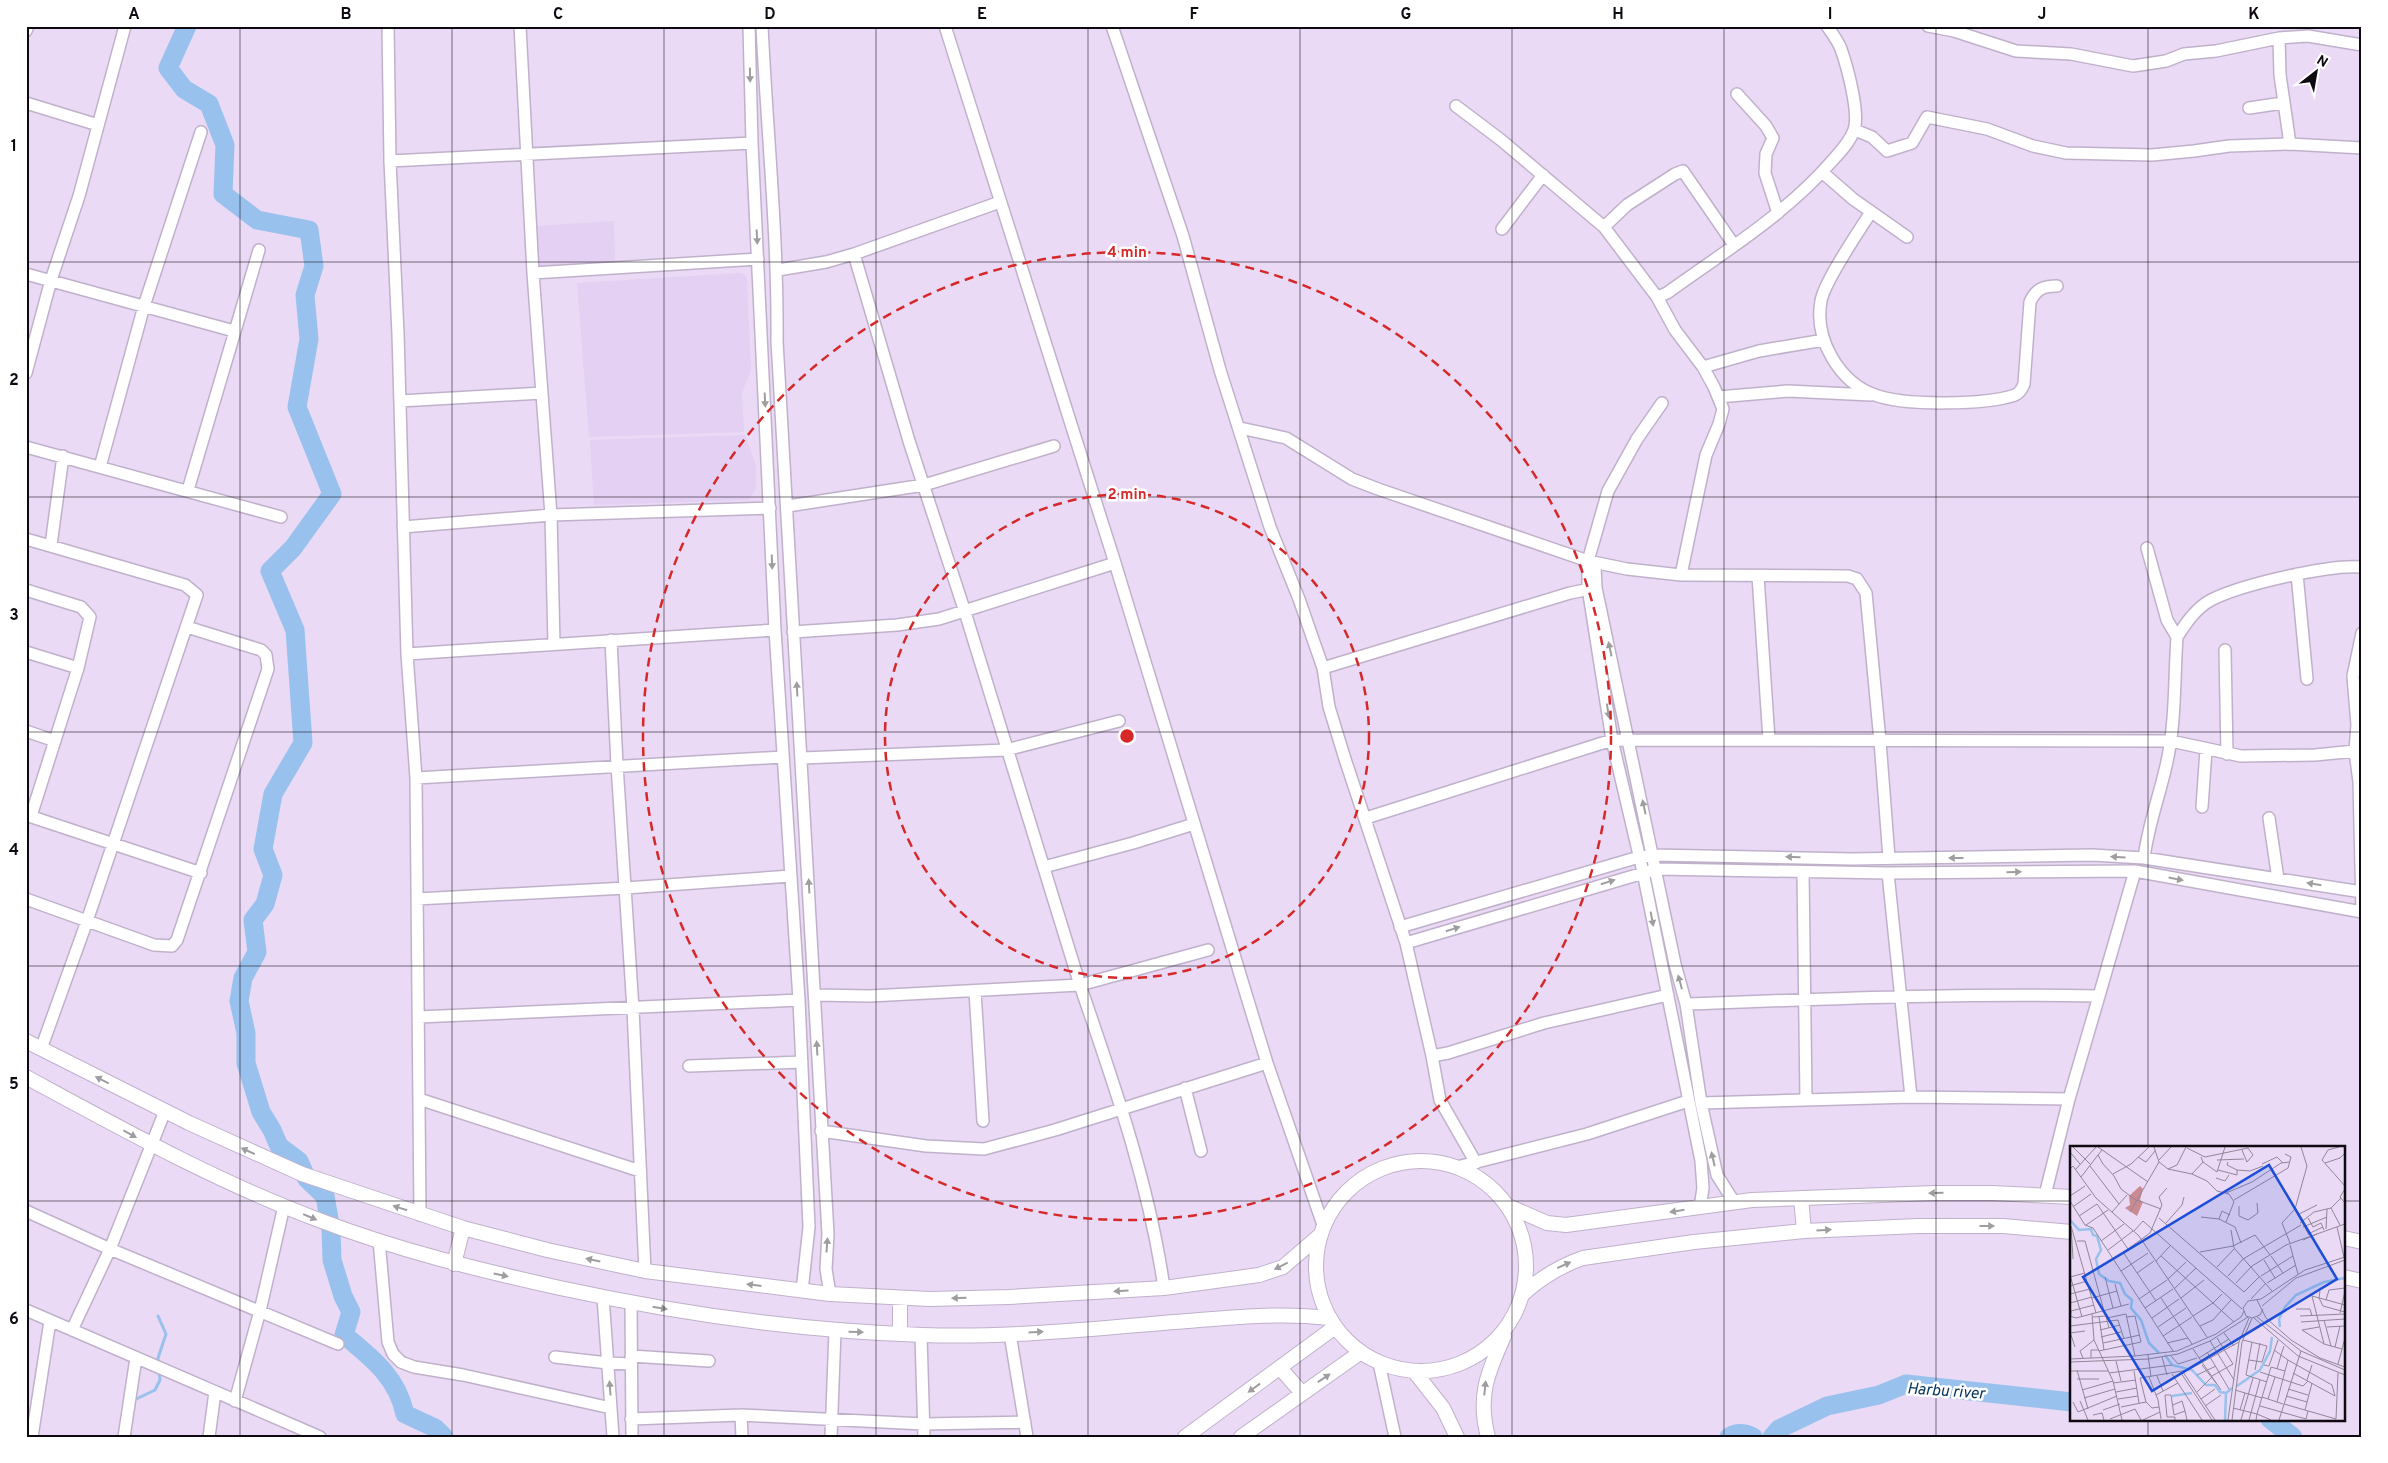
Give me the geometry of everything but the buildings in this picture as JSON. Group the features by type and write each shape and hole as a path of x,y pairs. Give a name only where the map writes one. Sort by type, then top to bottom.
{"main road":[{"path":"26,1041 164,1111 302,1174 463,1228 548,1250 645,1271 830,1294 900,1298 1009,1297 1164,1288 1259,1275 1283,1267 1321,1231"},
{"path":"26,1077 150,1145 320,1221 454,1264 632,1303 743,1321 836,1331 900,1333 921,1336 1010,1334 1271,1314 1332,1322"},
{"path":"1488,1437 1483,1402 1486,1377 1524,1293 1527,1257 1517,1222 1508,1206 1494,1190 1477,1176 1457,1167 1417,1160 1397,1163 1378,1169 1361,1179 1345,1192 1333,1207 1321,1231 1315,1264 1318,1292 1332,1322 1361,1352 1379,1362 1414,1371 1451,1368 1483,1352 1509,1326"},
{"path":"1508,1206 1535,1219 1555,1225 1618,1220 1734,1202 1801,1198 1934,1192 2070,1197"},
{"path":"1801,1198 1804,1231"},
{"path":"1524,1293 1544,1275 1566,1264 1584,1258 1694,1242 1804,1231 1918,1226 2003,1226 2070,1232"},
{"path":"454,1264 463,1228"},
{"path":"2346,1238 2362,1242"},
{"path":"2346,1277 2362,1281"},
{"path":"900,1298 900,1333"},
{"path":"1186,1437 1280,1368 1332,1322"},
{"path":"1241,1437 1361,1352"},
{"path":"1280,1368 1302,1393"},
{"path":"1414,1371 1443,1408 1457,1437"}],"street":[{"path":"26,31 28,26"},
{"path":"26,373 51,280 79,196 125,26"},
{"path":"388,26 390,161 400,401 407,654 416,778 420,1215"},
{"path":"520,26 533,273 551,515 554,644"},
{"path":"749,26 752,143 775,630 803,1081 809,1227 802,1291"},
{"path":"762,26 773,221 778,270 777,341 788,506 793,632 802,758 828,1234 826,1269 830,1294"},
{"path":"945,26 1115,563 1267,1063 1321,1231"},
{"path":"1112,26 1182,236 1220,370 1278,552 1299,599 1323,668 1329,706 1406,944 1432,1056 1440,1100 1476,1163"},
{"path":"1657,297 1667,293 1778,213 1822,172 1844,148 1855,130 1856,115 1840,48 1827,26"},
{"path":"1928,26 1954,31 2016,51 2061,53 2133,66 2166,61 2184,54 2216,52 2279,38 2308,36 2321,32 2362,45"},
{"path":"2279,38 2280,75 2290,144"},
{"path":"1738,94 1766,126 1773,138 1766,154 1765,173 1778,213"},
{"path":"26,103 98,125"},
{"path":"2249,108 2283,103"},
{"path":"1456,106 1543,175 1604,227 1657,297 1675,330 1703,367 1718,397 1723,409 1706,455 1681,575"},
{"path":"1855,130 1872,137 1887,151 1912,143 1927,116 1987,129 2033,146 2066,153 2152,155 2229,146 2290,144 2362,148"},
{"path":"100,467 144,306 201,132"},
{"path":"390,161 752,143"},
{"path":"1604,227 1627,205 1675,174 1683,171 1734,245"},
{"path":"1822,172 1871,212 1907,237"},
{"path":"1502,229 1543,175"},
{"path":"778,270 826,262 854,254 1000,202"},
{"path":"1871,212 1821,300 1819,315 1824,340 1832,361 1853,383 1875,395"},
{"path":"188,490 259,250"},
{"path":"854,254 884,362 965,612 1080,985 1122,1108 1158,1246 1164,1288"},
{"path":"533,273 758,259"},
{"path":"26,274 234,331"},
{"path":"1718,397 1788,391 1875,395 1898,400 1939,403 1974,402 2015,395 2021,391 2024,384 2030,302 2034,293 2044,286 2057,286"},
{"path":"762,340 777,341"},
{"path":"1703,367 1759,351 1824,340"},
{"path":"400,401 542,393"},
{"path":"1662,403 1637,439 1608,491 1591,558 1592,588 1612,740 1643,872 1703,1174 1700,1207"},
{"path":"1240,428 1286,438 1352,479 1378,490 1627,569 1681,575 1848,576 1857,579 1866,593 1889,858"},
{"path":"788,506 924,485 1054,446"},
{"path":"26,447 281,517"},
{"path":"51,545 63,456"},
{"path":"403,527 551,515 770,508"},
{"path":"26,539 185,584 197,595 87,921 41,1049"},
{"path":"2146,548 2167,620 2177,637"},
{"path":"793,632 897,625 939,619 1115,563"},
{"path":"2144,858 2147,834 2166,766 2170,741 2177,637 2198,609 2211,600 2297,574 2351,566 2362,567"},
{"path":"2297,574 2307,679"},
{"path":"1758,576 1769,740"},
{"path":"1323,668 1592,588"},
{"path":"1592,588 1630,739 1676,964 1686,1004 1701,1104 1717,1175 1734,1202"},
{"path":"26,590 81,607 87,611 90,617 78,668 55,741 28,816 201,873"},
{"path":"26,899 154,945 172,946 177,940 268,669 268,661 261,650 187,627"},
{"path":"407,654 775,630"},
{"path":"1406,944 1657,869 1888,874 2135,871 2362,912 2360,782 2355,751 2359,724 2354,676 2362,633"},
{"path":"611,640 617,765 634,1009 645,1271"},
{"path":"2225,650 2227,754"},
{"path":"26,652 78,668"},
{"path":"780,722 799,721"},
{"path":"802,758 1006,750 1119,721"},
{"path":"26,731 55,741"},
{"path":"1366,818 1612,740 1880,742 2170,741 2227,754 2306,755 2355,751"},
{"path":"2202,807 2206,750"},
{"path":"416,778 782,757"},
{"path":"2269,818 2278,879"},
{"path":"1044,867 1134,843 1194,824"},
{"path":"1400,927 1639,857 1654,855 1852,858 2092,855 2144,858 2362,892"},
{"path":"2092,855 2093,871"},
{"path":"1852,858 1853,873"},
{"path":"2045,1195 2069,1100 2135,871"},
{"path":"1803,872 1806,1100"},
{"path":"1888,874 1911,1098"},
{"path":"417,899 626,888 791,876"},
{"path":"814,995 870,996 1080,985 1208,950"},
{"path":"1662,967 1676,964"},
{"path":"975,991 983,1121"},
{"path":"1686,1004 1805,998 1997,994 2099,996"},
{"path":"1432,1056 1448,1054 1544,1023 1668,995"},
{"path":"418,1017 526,1011 634,1009 799,1000"},
{"path":"689,1066 802,1062"},
{"path":"821,1131 926,1146 984,1149 1055,1130 1267,1063"},
{"path":"1682,1065 1694,1063"},
{"path":"803,1081 819,1080"},
{"path":"1185,1088 1201,1151"},
{"path":"1701,1104 1911,1098 2069,1100"},
{"path":"419,1099 640,1171"},
{"path":"1457,1167 1587,1134 1688,1101"},
{"path":"72,1330 110,1249 164,1111"},
{"path":"236,1401 260,1311 284,1206"},
{"path":"26,1211 110,1249 338,1344"},
{"path":"379,1240 388,1342 393,1354 401,1362 414,1367 463,1375 611,1408"},
{"path":"603,1297 613,1437"},
{"path":"632,1303 632,1437"},
{"path":"26,1310 236,1401 292,1431 320,1437"},
{"path":"32,1437 50,1321"},
{"path":"831,1437 836,1331"},
{"path":"1010,1334 1027,1437"},
{"path":"921,1336 924,1437"},
{"path":"555,1357 608,1364 631,1360 709,1361"},
{"path":"124,1437 136,1358"},
{"path":"1379,1362 1395,1437"},
{"path":"209,1437 215,1392"},
{"path":"631,1420 741,1415 924,1424 1025,1422"},
{"path":"741,1415 742,1437"}],"shaded area":[{"path":"614,221 615,265 540,268 537,226"},
{"path":"740,273 745,275 747,280 751,370 742,393 744,432 589,437 577,283"},
{"path":"745,435 756,465 756,488 749,500 594,505 590,440"}],"waterway":[{"path":"187,26 168,68 184,89 209,104 225,145 223,194 257,220 309,230 314,266 305,295 309,339 297,407 332,494 293,548 270,571 295,630 303,743 273,794 263,849 273,875 265,904 253,920 257,952 243,978 239,1001 246,1033 246,1063 261,1112 279,1146 299,1161 307,1179 325,1196 331,1230 332,1260 343,1296 351,1312 344,1335 373,1360 390,1379 396,1389 405,1414 435,1428 444,1437"},
{"path":"158,1316 166,1334 158,1358 158,1364"},
{"path":"132,1401 155,1390 160,1380 159,1370"},
{"name":"Harbu river","path":"1772,1437 1779,1429 1827,1406 1879,1395 1906,1384 2070,1402"},
{"name":"Harbu river","path":"2271,1420 2293,1437"},
{"path":"129,1428 131,1437"},
{"name":"Harbu river","path":"1729,1437 1735,1434 1753,1437"}]}
